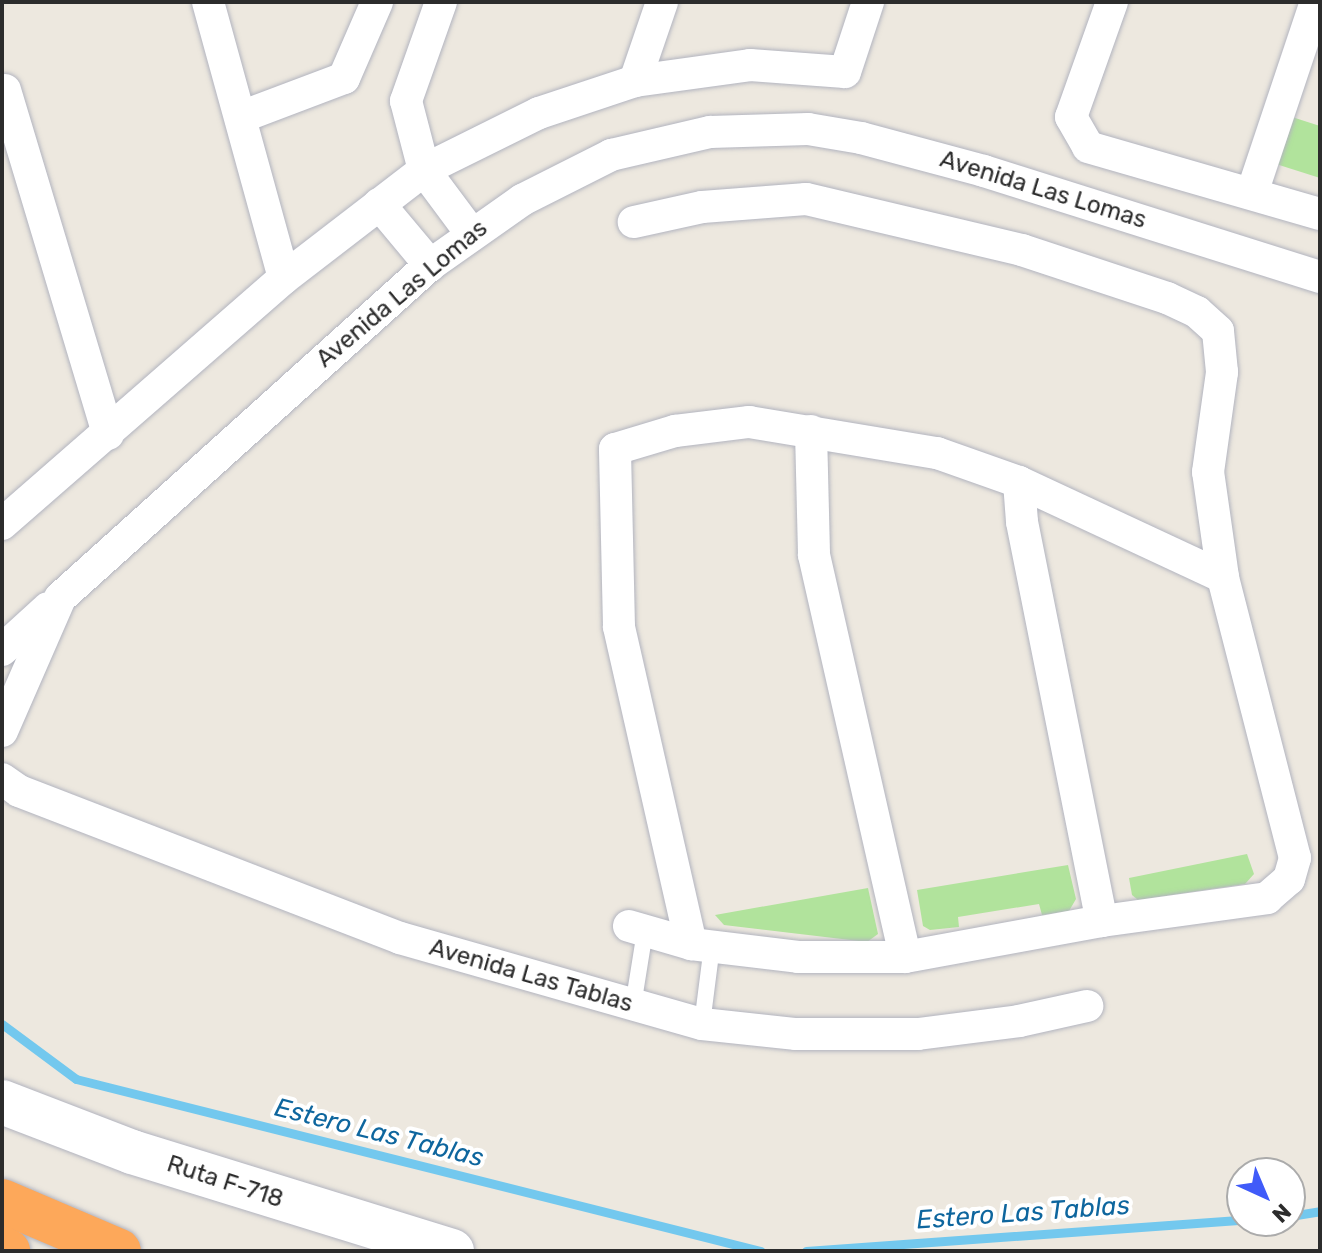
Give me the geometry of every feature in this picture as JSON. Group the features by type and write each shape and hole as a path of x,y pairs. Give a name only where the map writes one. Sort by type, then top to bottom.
{"highway":[{"path":"2,1201 119,1251"},
{"path":"2,1248 8,1251"}],"street":[{"path":"208,2 284,278"},
{"path":"241,117 344,78 377,2"},
{"path":"441,2 406,101 424,170 471,233"},
{"path":"635,81 662,2"},
{"path":"2,524 284,278 424,170 539,113 635,81 750,65 845,72 868,2"},
{"path":"1112,2 1071,117 1076,132 1088,147 1320,214"},
{"path":"1252,193 1316,2"},
{"path":"5,90 108,434"},
{"name":"Avenida Las Lomas","path":"2,650 430,265 471,233 567,174 642,145 710,132 808,129 902,146 1320,277"},
{"path":"634,222 702,207 806,199 1022,250 1197,312 1218,331 1222,372 1208,472 1223,577 1295,858 1289,879 1267,898 1102,921 905,957 798,957 702,945 637,928"},
{"path":"379,204 430,265"},
{"path":"702,945 619,627 615,449 675,431 749,422 937,453 1019,482 1223,577"},
{"path":"811,431 814,555 905,957"},
{"path":"1019,482 1022,522 1102,921"},
{"name":"Avenida Las Lomas","path":"2,731 60,598"},
{"name":"Avenida Las Tablas","path":"2,779 19,791 400,938 702,1024 796,1034 918,1034 1019,1021 1087,1006"},
{"name":"Ruta F-718","path":"2,1102 132,1152 452,1251"}],"lane":[{"path":"633,1006 637,928"},
{"path":"702,945 702,1024"}],"green space":[{"path":"1292,117 1320,126 1320,178 1276,164"},
{"path":"1247,854 1254,874 1245,884 1138,900 1132,895 1129,878"},
{"path":"1068,865 1076,899 1069,911 1042,915 1039,904 958,917 959,927 930,930 923,926 917,890"},
{"path":"868,888 878,934 867,942 724,925 715,915"}],"waterway":[{"name":"Estero Las Tablas","path":"2,1024 76,1079 761,1251"},
{"name":"Estero Las Tablas","path":"1306,1213 1320,1211"},
{"name":"Estero Las Tablas","path":"806,1251 1226,1221"}]}
